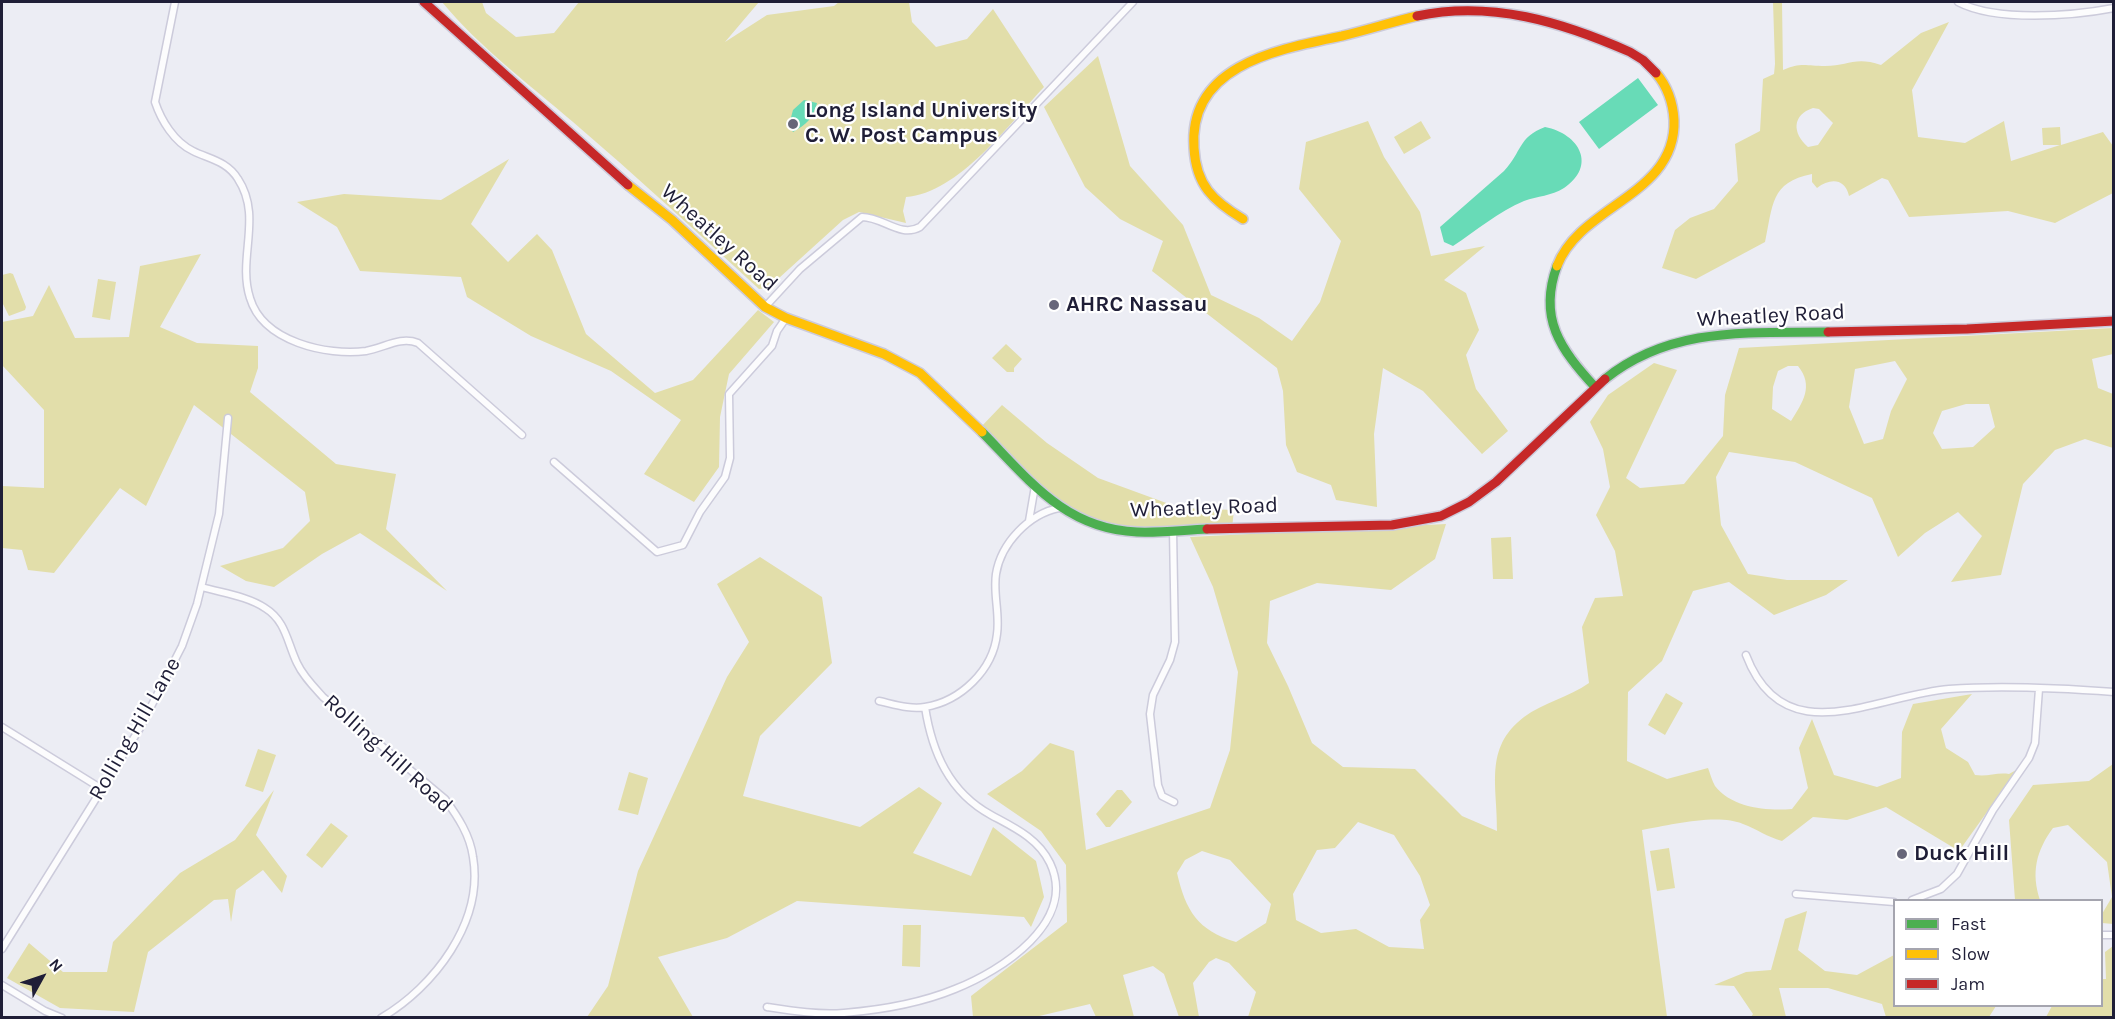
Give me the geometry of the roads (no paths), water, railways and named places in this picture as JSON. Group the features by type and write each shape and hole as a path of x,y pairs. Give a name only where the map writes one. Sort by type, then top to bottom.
{"main road":[{"name":"Wheatley Road","path":"424,2 607,168 672,220 765,307 786,318 884,354 920,373 1059,508 1085,522 1111,530 1138,532 1392,525 1441,516 1469,502 1491,486 1595,387 1641,354 1676,342 1710,336 1967,329 2114,321"},
{"path":"1243,219 1221,206 1203,184 1192,147 1193,130 1202,102 1217,81 1233,67 1252,58 1431,13 1460,9 1489,9 1524,14 1625,50 1654,69 1667,89 1674,115 1674,134 1667,157 1654,175 1578,233 1554,270 1548,303 1552,326 1568,359 1595,387"}],"street":[{"path":"175,2 155,102 159,114 177,139 189,149 213,158 228,167 238,178 245,193 251,219 247,288 255,310 279,333 297,342 326,350 368,351 409,340 418,343 522,435"},
{"path":"765,307 800,269 862,217 869,217 904,231 920,227 1133,2"},
{"path":"1958,2 1976,9 2011,14 2069,14 2114,8"},
{"path":"554,462 657,552 683,544 700,512 725,477 730,458 729,394 772,346 777,331 786,318"},
{"name":"Rolling Hill Lane","path":"2,949 162,688 182,646 202,587 219,514 228,418"},
{"path":"1029,521 1035,486"},
{"path":"879,701 925,707 965,690 988,662 997,634 995,586 998,566 1010,542 1029,521 1059,508"},
{"path":"1173,530 1175,642 1170,660 1153,695 1150,714 1160,792 1174,802"},
{"name":"Rolling Hill Road","path":"202,587 256,603 274,615 285,628 297,663 306,679 323,697 445,799 459,818 469,839 475,874 473,898 455,942 438,969 419,990 381,1017"},
{"path":"1746,655 1753,674 1764,688 1785,704 1814,712 1846,712 1945,689 2114,692"},
{"path":"1915,899 1941,889 1957,873 1993,810 2029,758 2035,743 2039,689"},
{"path":"767,1006 821,1013 845,1013 938,996 970,982 1005,962 1028,944 1046,922 1053,908 1055,892 1049,862 1028,836 978,807 952,782 933,747 925,707"},
{"path":"2,727 102,789"},
{"path":"1796,894 1893,902"},
{"path":"2,984 45,1011 62,1017"}],"place":[{"name":"Long Island University C. W. Post Campus","path":"793,124"},
{"name":"AHRC Nassau","path":"1054,305"},
{"name":"Duck Hill","path":"1902,854"}]}
